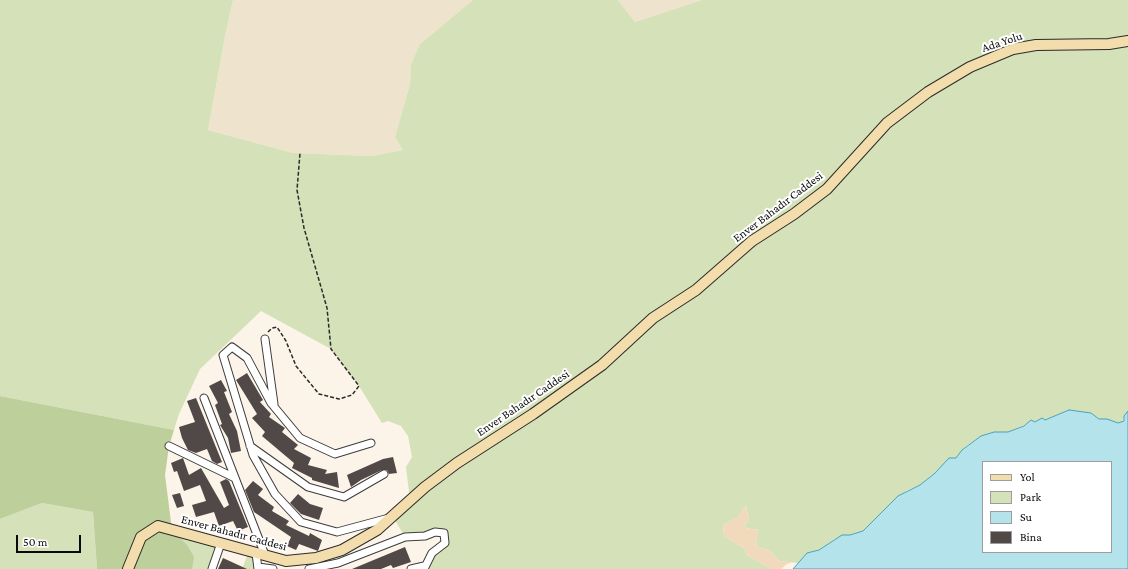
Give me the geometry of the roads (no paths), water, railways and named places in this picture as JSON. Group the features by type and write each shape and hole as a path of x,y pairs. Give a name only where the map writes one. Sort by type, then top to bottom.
{"main road":[{"name":"Ada Yolu","path":"898,114 928,92 970,67 1013,49 1036,45 1109,44 1128,41"},
{"name":"Enver Bahadır Caddesi","path":"128,569 141,537 158,526 286,561 316,558 342,550 377,530 447,470 533,414 602,365 663,310 696,290 752,241 812,201 840,176 873,137 898,114"}],"street":[{"path":"265,339 274,407"},
{"path":"371,443 335,454 300,438 274,407 247,358 232,346 223,355 253,454 275,494 301,522 337,532 393,517"},
{"path":"204,398 235,478 261,554 258,568 273,569"},
{"path":"169,446 235,478"},
{"path":"250,446 308,487 344,497 384,474"},
{"path":"309,569 338,563 405,537 426,536 435,532 444,533 445,543 432,553 424,568 412,569"},
{"path":"212,569 221,543"}],"water":[{"path":"1069,410 1091,413 1099,419 1107,419 1118,423 1124,421 1124,416 1128,411 1128,569 793,569 807,553 819,550 842,535 850,535 863,531 898,496 920,485 934,474 949,458 956,458 962,450 981,436 994,432 1008,432 1024,426 1031,420 1035,422 1042,418 1045,420"}]}
